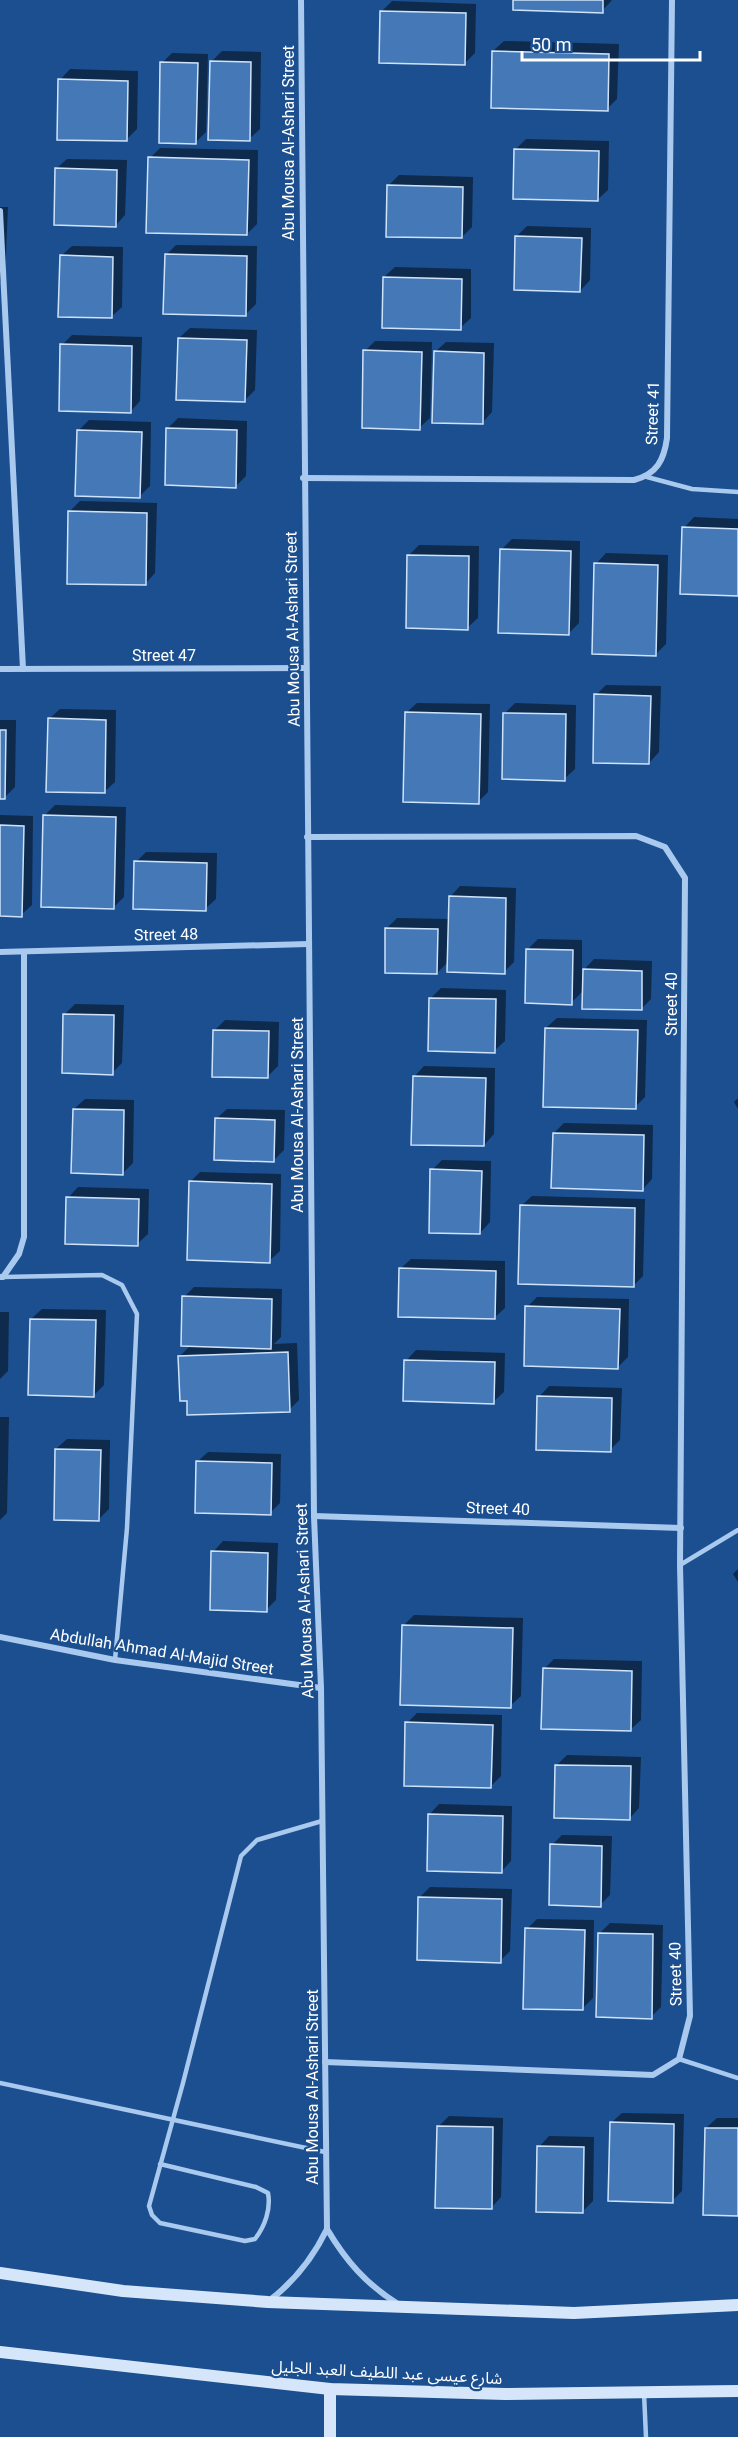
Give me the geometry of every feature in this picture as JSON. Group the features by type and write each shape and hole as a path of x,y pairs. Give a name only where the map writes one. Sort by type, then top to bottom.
{"main road":[{"path":"0,2273 123,2291 268,2302 574,2313 738,2305"},
{"name":"شارع عيسى عبد اللطيف العبد الجليل","path":"0,2352 330,2389 505,2394 738,2391"},
{"path":"330,2389 330,2437"}],"street":[{"name":"Abu Mousa Al-Ashari Street","path":"301,0 303,478 314,1516 321,1688 327,2229 341,2253 359,2274 380,2293 403,2307"},
{"name":"Street 41","path":"646,477 658,467 665,452 667,438 672,0"},
{"path":"0,211 23,669"},
{"path":"303,478 634,480 646,477"},
{"name":"Street 47","path":"0,669 306,668"},
{"name":"Street 40","path":"307,837 636,836 665,848 685,878 680,1565 690,2016 680,2059"},
{"name":"Street 48","path":"0,952 309,944"},
{"path":"1,1277 19,1254 24,1237 24,952"},
{"name":"Street 40","path":"314,1516 681,1528"},
{"name":"Abdullah Ahmad Al-Majid Street","path":"0,1637 115,1660 321,1688"},
{"path":"325,2062 653,2075 680,2059"},
{"path":"268,2302 303,2271 327,2229"}],"lane":[{"path":"646,477 692,489 738,492"},
{"path":"1,1277 102,1275 122,1285 137,1314 127,1528 115,1660"},
{"path":"680,1565 738,1530"},
{"path":"160,2164 256,2187 268,2193 270,2204 261,2232 255,2239 245,2241 160,2223 152,2215 149,2206 160,2164 173,2118 241,1856 257,1840 322,1821"},
{"path":"680,2059 738,2078"},
{"path":"0,2083 325,2151"},
{"path":"644,2393 646,2437"}],"building":[{"path":"513,0 603,0 603,13 513,10"},
{"path":"380,11 466,13 465,65 379,63"},
{"path":"492,51 609,54 608,111 491,108"},
{"path":"210,61 251,62 250,141 208,140"},
{"path":"160,62 198,63 196,144 159,143"},
{"path":"58,79 128,81 127,141 57,140"},
{"path":"514,149 599,151 598,201 513,199"},
{"path":"148,157 249,160 247,235 146,233"},
{"path":"55,168 117,170 116,227 54,225"},
{"path":"387,185 463,187 462,238 386,237"},
{"path":"515,236 582,238 580,292 514,290"},
{"path":"165,254 247,256 246,316 163,314"},
{"path":"60,255 113,257 112,318 58,317"},
{"path":"383,277 462,279 461,330 382,328"},
{"path":"178,338 247,340 245,402 176,400"},
{"path":"60,344 132,346 131,413 59,411"},
{"path":"363,350 422,352 420,430 362,428"},
{"path":"434,351 484,353 483,424 432,423"},
{"path":"166,428 237,430 236,488 165,485"},
{"path":"77,430 142,432 140,498 75,496"},
{"path":"68,511 147,513 146,585 67,584"},
{"path":"682,527 738,529 738,596 680,594"},
{"path":"500,549 571,551 569,635 498,633"},
{"path":"407,555 469,556 468,630 406,628"},
{"path":"594,563 658,565 656,656 592,654"},
{"path":"594,694 651,696 649,764 593,763"},
{"path":"405,712 481,714 479,804 403,802"},
{"path":"503,713 566,714 565,781 502,779"},
{"path":"48,718 106,720 105,793 46,792"},
{"path":"0,730 6,730 5,799 0,799"},
{"path":"43,815 116,817 114,909 41,907"},
{"path":"0,825 24,826 22,917 0,916"},
{"path":"134,861 207,863 206,911 133,909"},
{"path":"449,896 506,898 505,974 447,972"},
{"path":"385,928 438,929 437,974 385,973"},
{"path":"526,949 573,950 572,1005 525,1003"},
{"path":"583,969 642,971 642,1010 582,1009"},
{"path":"429,998 496,999 495,1053 428,1051"},
{"path":"63,1014 114,1015 113,1075 62,1073"},
{"path":"545,1028 638,1030 636,1109 543,1107"},
{"path":"213,1030 269,1031 268,1078 212,1077"},
{"path":"413,1076 486,1078 484,1146 411,1145"},
{"path":"73,1109 124,1110 123,1175 71,1173"},
{"path":"215,1118 275,1120 274,1162 214,1160"},
{"path":"553,1133 644,1135 643,1191 551,1188"},
{"path":"430,1169 482,1171 480,1234 429,1233"},
{"path":"189,1181 272,1184 270,1263 187,1260"},
{"path":"66,1197 139,1199 138,1246 65,1244"},
{"path":"520,1205 635,1208 634,1287 518,1284"},
{"path":"399,1268 496,1271 495,1319 398,1317"},
{"path":"182,1296 272,1299 271,1349 181,1346"},
{"path":"525,1306 620,1309 618,1369 524,1366"},
{"path":"30,1319 96,1320 94,1397 28,1395"},
{"path":"288,1352 290,1412 187,1415 187,1401 180,1401 178,1356"},
{"path":"404,1360 495,1362 494,1404 403,1401"},
{"path":"537,1396 612,1398 611,1452 536,1450"},
{"path":"55,1449 101,1450 99,1521 54,1520"},
{"path":"196,1461 272,1463 271,1515 195,1513"},
{"path":"211,1551 268,1553 267,1612 210,1610"},
{"path":"402,1625 513,1628 511,1708 400,1705"},
{"path":"543,1668 632,1671 631,1731 541,1729"},
{"path":"405,1722 493,1725 491,1788 404,1786"},
{"path":"555,1765 631,1766 630,1820 554,1818"},
{"path":"428,1814 503,1816 502,1873 427,1871"},
{"path":"550,1844 602,1846 601,1907 549,1905"},
{"path":"418,1897 502,1899 501,1963 417,1960"},
{"path":"525,1928 585,1930 583,2010 523,2009"},
{"path":"598,1933 653,1934 652,2019 596,2017"},
{"path":"610,2122 674,2124 673,2203 608,2201"},
{"path":"437,2126 493,2127 492,2209 435,2208"},
{"path":"705,2128 738,2128 738,2216 703,2215"},
{"path":"537,2146 584,2147 583,2213 536,2212"}]}
